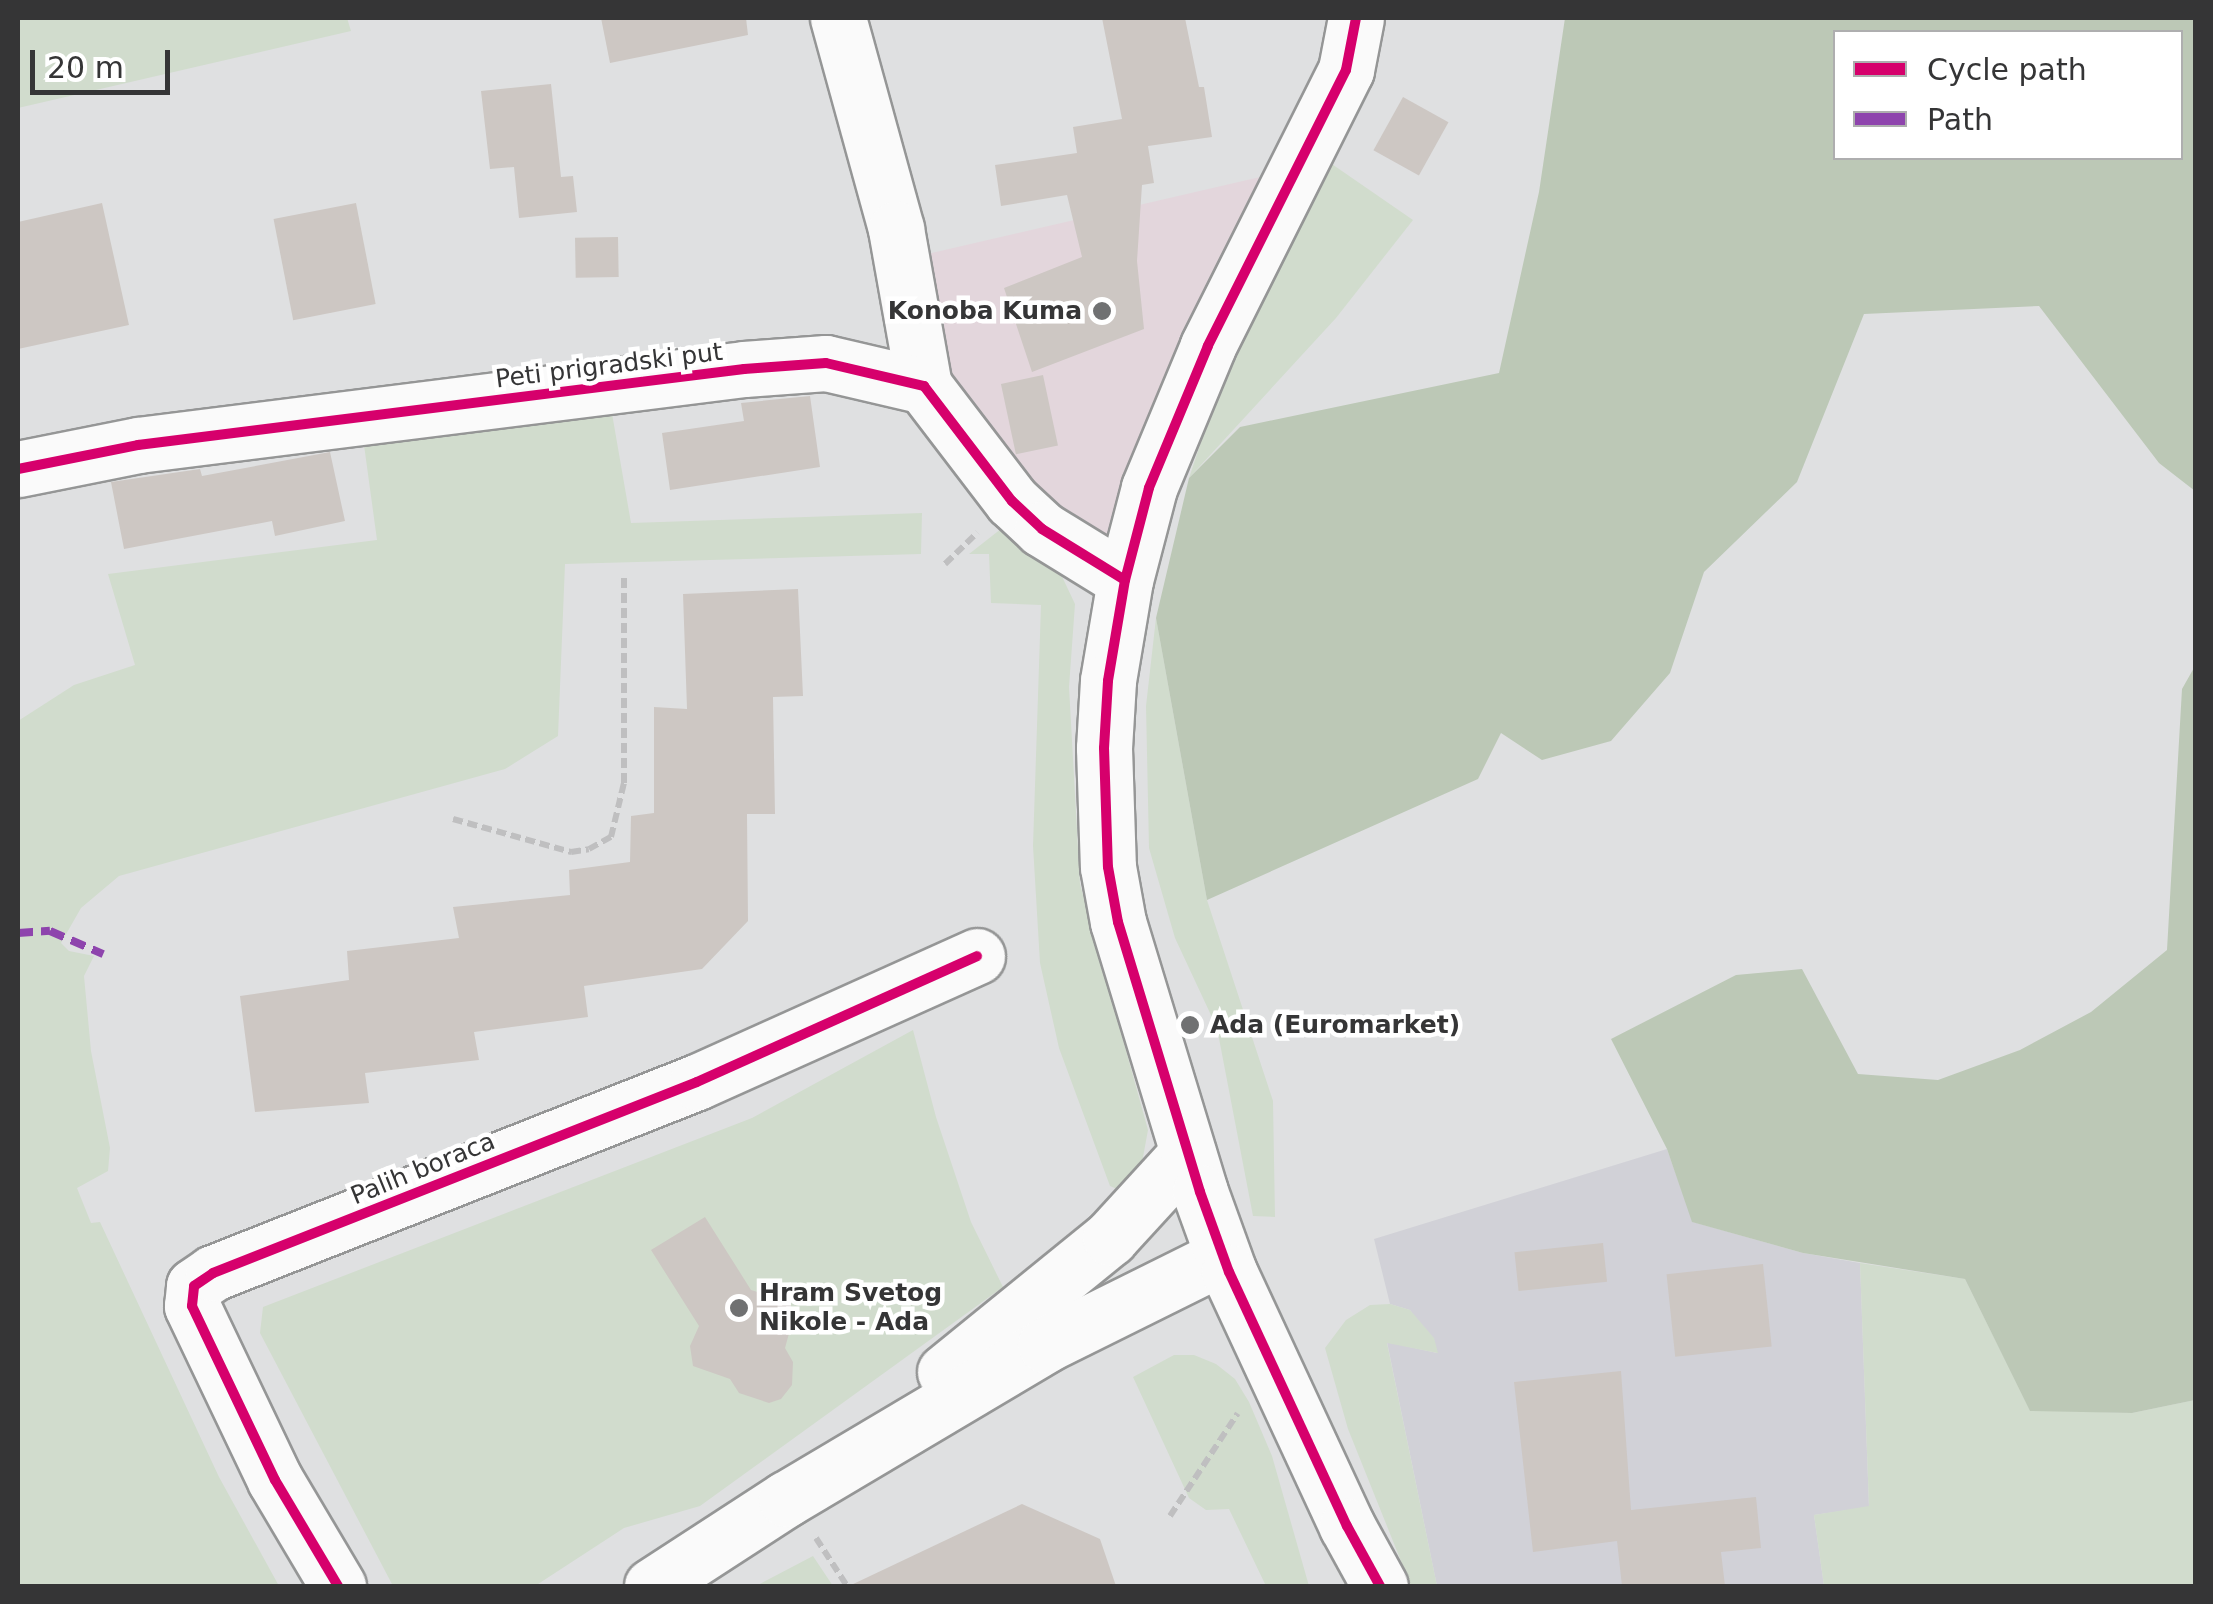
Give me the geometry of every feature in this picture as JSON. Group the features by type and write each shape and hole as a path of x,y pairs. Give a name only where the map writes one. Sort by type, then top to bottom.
{"street":[{"path":"838,18 896,229 924,386 1012,501 1042,529 1124,580"},
{"path":"1356,18 1346,70 1175,419 1149,488 1124,580 1108,681 1104,748 1108,867 1118,922 1188,1154 1222,1256 1347,1526 1380,1586"},
{"name":"Peti prigradski put","path":"18,469 138,445 744,369 826,363 924,386"},
{"name":"Palih boraca","path":"338,1586 267,1464 192,1306 194,1286 213,1273 697,1082 977,956"},
{"path":"801,1518 1110,1238 1188,1154"},
{"path":"652,1586 801,1518 1044,1346 1222,1256"}],"path":[{"path":"453,819 570,852 589,849 612,837 624,783 624,574"},
{"path":"1170,1516 1244,1406"},
{"path":"801,1518 847,1586"}],"shaded area":[{"path":"1277,173 1103,552 1028,505 949,396 910,258"},
{"path":"1667,1149 1693,1222 1803,1253 1860,1263 1869,1507 1814,1515 1824,1586 1437,1586 1387,1342 1437,1353 1410,1310 1390,1304 1374,1239"}],"green space":[{"path":"18,18 347,18 351,31 18,108"},
{"path":"1565,18 2195,18 2195,491 2159,463 2039,306 1864,314 1797,482 1704,572 1670,673 1611,741 1542,760 1501,733 1478,779 1207,900 1156,618 1189,478 1240,427 1499,373 1539,192"},
{"path":"1326,160 1413,220 1336,318 1189,478 1242,319"},
{"path":"610,402 631,523 922,513 921,554 565,564 558,736 505,769 119,876 81,908 61,943 69,951 94,956 84,976 91,1051 110,1148 108,1171 77,1188 91,1223 100,1222 219,1477 279,1586 18,1586 18,721 74,685 135,665 108,574 377,540 361,423"},
{"path":"1006,525 1058,568 1075,604 1069,687 1080,884 1148,1130 1141,1168 1124,1192 1110,1186 1059,1048 1040,963 1033,846 1041,605 991,603 989,554 969,554"},
{"path":"1156,618 1207,900 1273,1101 1275,1217 1253,1216 1217,1028 1175,938 1149,848 1146,706"},
{"path":"2195,666 2195,1400 2132,1413 2030,1411 1965,1279 1803,1253 1692,1222 1667,1149 1611,1039 1736,975 1802,969 1858,1074 1938,1080 2020,1050 2091,1012 2167,950 2182,689"},
{"path":"913,1030 936,1117 971,1222 1003,1287 700,1506 624,1528 535,1586 393,1586 260,1333 263,1307 752,1118"},
{"path":"1860,1263 1965,1279 2030,1410 2132,1413 2195,1400 2195,1586 1824,1586 1814,1515 1869,1506"},
{"path":"1390,1304 1410,1310 1434,1338 1438,1353 1387,1343 1437,1586 1411,1586 1348,1429 1325,1348 1346,1320 1370,1305"},
{"path":"1174,1355 1194,1355 1216,1364 1235,1379 1249,1402 1272,1456 1309,1586 1266,1586 1229,1509 1206,1510 1189,1498 1133,1377"},
{"path":"813,1556 833,1586 756,1586"}],"building":[{"path":"601,18 746,18 748,35 610,63"},
{"path":"1102,18 1185,18 1199,87 1204,87 1212,137 1148,146 1154,183 1142,185 1137,261 1144,329 1032,372 1004,288 1082,257 1067,195 1001,206 995,165 1077,153 1073,127 1122,119"},
{"path":"551,84 561,177 573,176 577,212 519,218 514,167 490,169 481,91"},
{"path":"1403,97 1448,122 1419,176 1373,150"},
{"path":"102,203 129,325 18,349 18,222"},
{"path":"356,203 376,304 293,320 274,219"},
{"path":"618,237 619,277 576,278 575,238"},
{"path":"1043,375 1058,445 1016,454 1001,384"},
{"path":"810,396 820,467 670,490 662,433 744,421 741,403"},
{"path":"330,452 345,521 275,536 272,521 124,549 111,482 200,469 202,476"},
{"path":"798,589 803,696 773,697 775,814 747,814 748,921 702,969 584,986 588,1017 474,1032 479,1060 365,1073 369,1103 255,1112 240,996 349,980 347,951 459,938 453,907 570,895 569,870 630,862 631,816 654,813 654,707 687,709 683,594"},
{"name":"Hram Svetog Nikole - Ada","path":"705,1217 751,1290 790,1302 793,1319 785,1348 793,1362 792,1385 781,1399 769,1403 739,1393 730,1379 693,1366 690,1346 699,1326 651,1250"},
{"path":"1603,1243 1607,1282 1519,1291 1514,1252"},
{"path":"1763,1264 1772,1347 1675,1357 1667,1274"},
{"path":"1621,1371 1631,1510 1756,1497 1761,1548 1721,1552 1725,1586 1622,1586 1617,1541 1533,1552 1514,1382"},
{"path":"1022,1504 1100,1539 1116,1586 849,1586"}],"marked path":[{"path":"18,933 50,931 103,954"}],"cycle path":[{"path":"1356,18 1346,70 1208,346 1149,488 1125,580 1108,681 1104,748 1108,867 1118,922 1200,1192 1229,1272 1347,1526 1380,1586"},
{"path":"18,469 138,445 744,369 826,363 924,386 1012,501 1042,529 1125,580"},
{"path":"338,1586 275,1480 192,1306 194,1286 213,1273 697,1082 977,956"}],"place":[{"name":"Konoba Kuma","path":"1102,311"},
{"name":"Ada (Euromarket)","path":"1190,1025"},
{"name":"Hram Svetog Nikole - Ada","path":"739,1308"}]}
